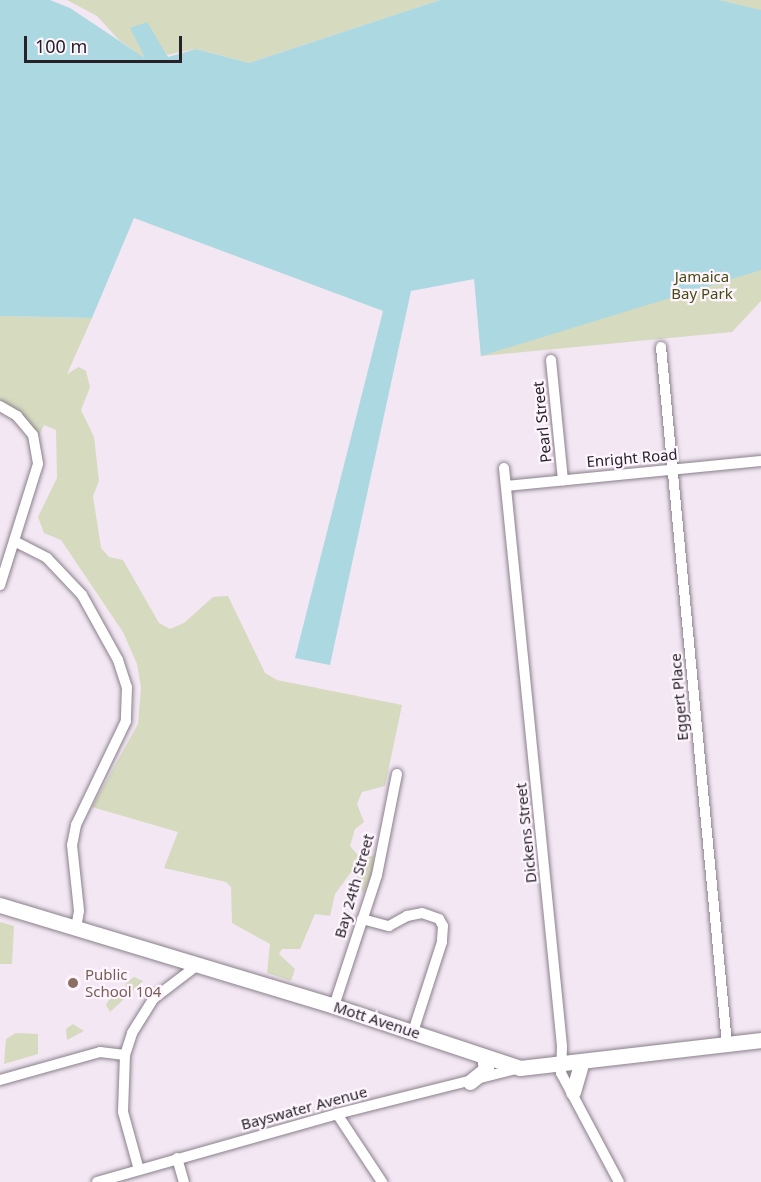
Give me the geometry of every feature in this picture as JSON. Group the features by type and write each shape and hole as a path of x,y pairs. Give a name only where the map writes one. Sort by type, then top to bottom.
{"street":[{"name":"Eggert Place","path":"661,347 727,1044"},
{"name":"Pearl Street","path":"551,360 563,480"},
{"path":"0,406 22,422 36,443 37,473 0,585"},
{"name":"Enright Road","path":"506,486 761,461"},
{"name":"Dickens Street","path":"504,468 562,1063 561,1073 619,1182"},
{"path":"16,542 47,558 82,595 118,660 127,687 126,722 76,825 72,845 79,910 76,928"},
{"name":"Bay 24th Street","path":"334,1006 377,874 397,774"},
{"name":"Mott Avenue","path":"0,905 195,967 334,1006 520,1068 761,1040"},
{"path":"362,919 389,926 407,915 423,913 439,919 443,926 442,942 413,1032"},
{"path":"139,1170 123,1112 124,1055 132,1033 153,999 195,967"},
{"path":"0,1080 100,1052 124,1055"},
{"path":"470,1082 486,1069 484,1057"},
{"path":"573,1092 582,1061"},
{"name":"Bayswater Avenue","path":"97,1182 337,1114 520,1068"},
{"path":"337,1114 382,1182"},
{"path":"177,1158 184,1182"}],"green space":[{"path":"67,0 440,0 249,63 196,49 146,59 119,40 97,16"},
{"path":"719,0 761,0 761,10 759,10"},
{"name":"Jamaica Bay Park","path":"761,219 761,301 732,332 481,356 475,283"},
{"path":"0,316 92,318 67,374 79,367 86,371 90,387 81,410 94,437 99,481 93,496 101,548 109,557 123,560 159,623 170,629 184,623 213,597 228,596 265,673 277,680 402,705 385,786 362,792 357,804 364,822 355,829 350,846 362,860 374,855 371,876 363,894 354,868 335,894 330,916 315,914 300,949 282,949 279,954 295,969 291,981 267,973 270,944 232,923 231,887 226,882 164,868 178,832 92,807 138,724 141,687 137,664 123,632 61,540 44,533 38,517 57,478 56,430 44,425 38,438 0,402"},
{"path":"0,922 14,926 12,964 0,964"},
{"path":"134,977 143,981 129,994 125,984"},
{"path":"111,996 124,999 110,1012 106,1005"},
{"path":"73,1024 84,1031 67,1040 66,1029"},
{"path":"16,1033 38,1034 38,1054 4,1064 6,1039"}],"water":[{"path":"0,0 50,0 70,8 145,58 130,28 147,22 168,57 196,49 249,63 440,0 719,0 761,10 761,270 481,356 474,279 411,291 330,665 295,658 383,311 134,218 92,318 0,316"}],"place":[{"name":"Public School 104","path":"73,983"}]}
